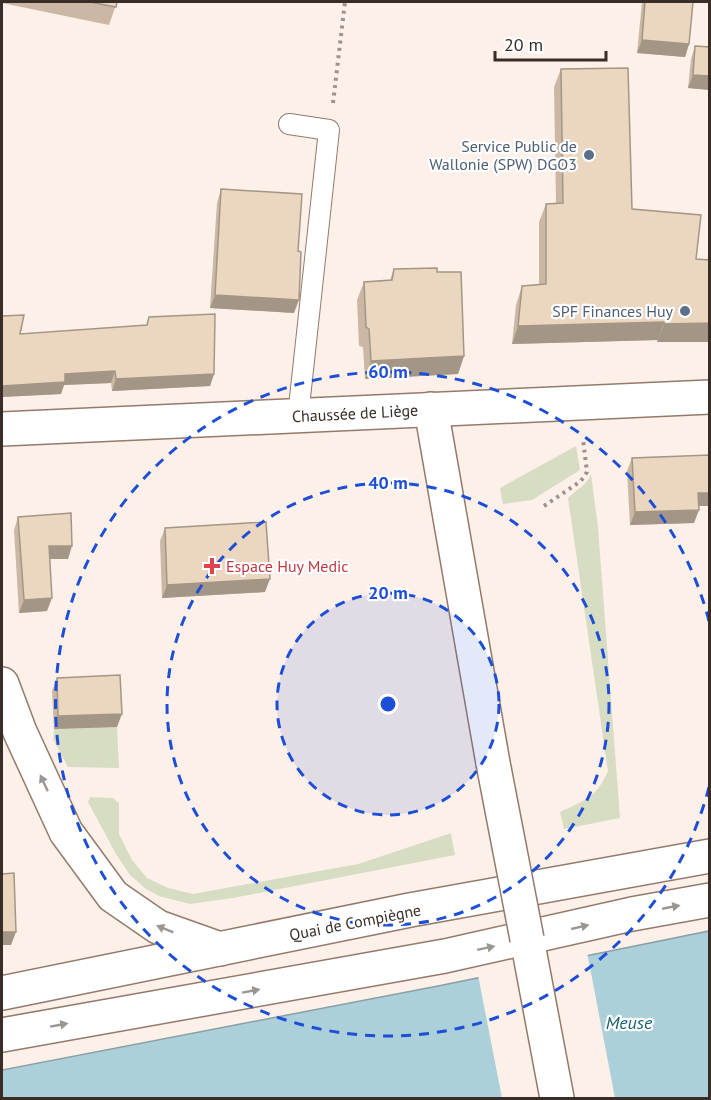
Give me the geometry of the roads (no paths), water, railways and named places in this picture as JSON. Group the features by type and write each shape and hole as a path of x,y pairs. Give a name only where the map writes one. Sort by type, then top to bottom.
{"street":[{"name":"Chaussée de Liège","path":"2,429 710,397"},
{"path":"431,409 493,763 557,1098"},
{"path":"2,684 20,732 66,832 113,896 158,927 220,949"},
{"name":"Quai de Compiègne","path":"2,993 410,910 710,856"},
{"path":"2,1035 445,956 632,914 710,900"}],"lane":[{"path":"289,124 329,130 298,416"}],"water":[{"name":"Meuse","path":"709,931 709,1098 2,1098 2,1070"}],"place":[{"name":"Service Public de Wallonie (SPW) DGO3","path":"589,155"},
{"name":"SPF Finances Huy","path":"685,311"},
{"name":"Espace Huy Medic","path":"212,566"}]}
